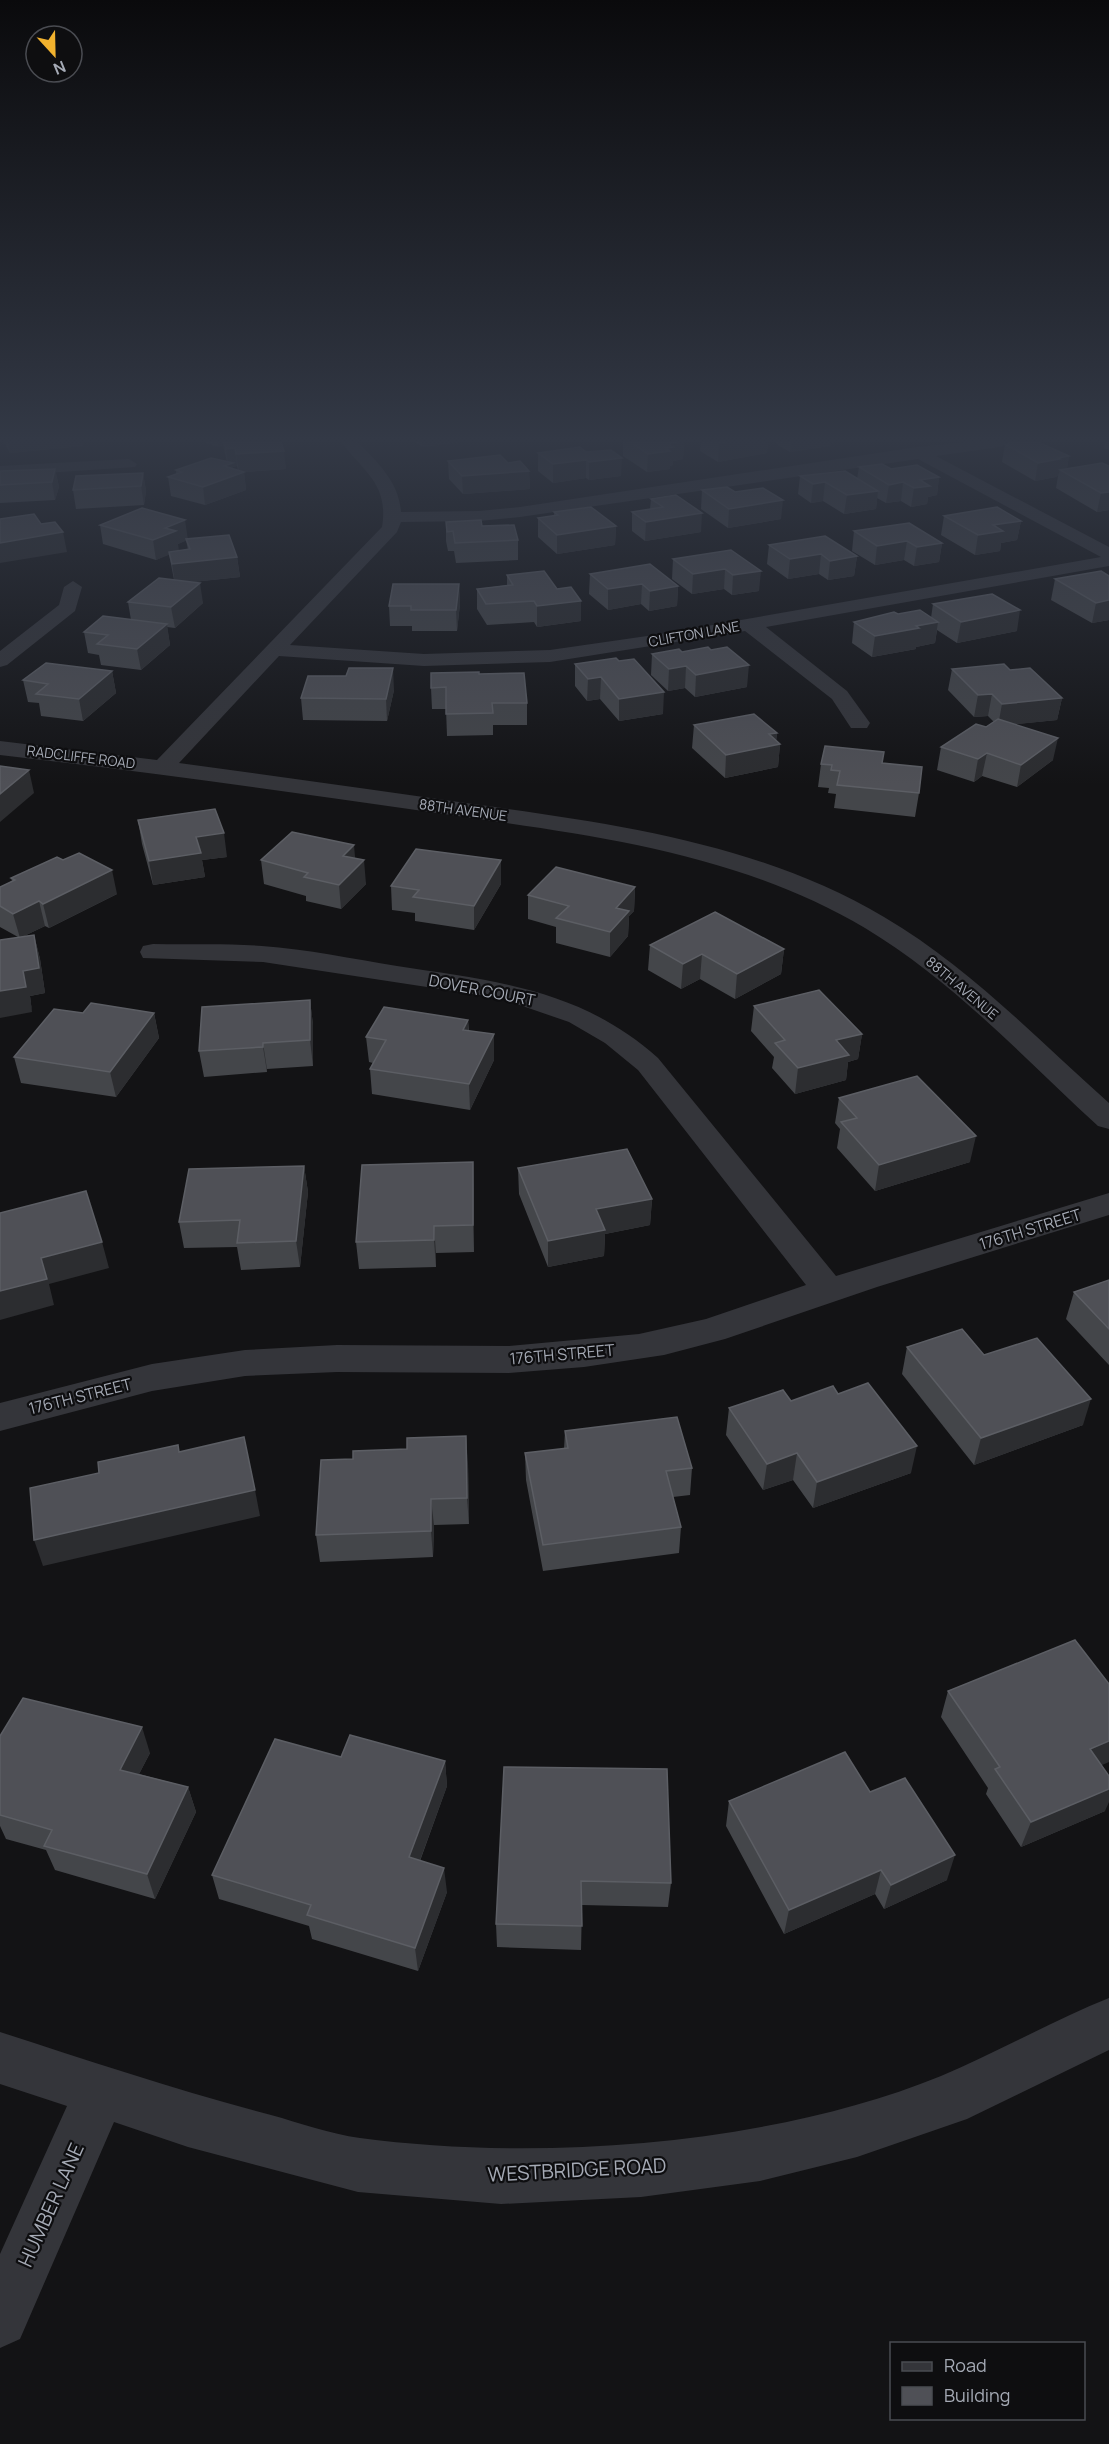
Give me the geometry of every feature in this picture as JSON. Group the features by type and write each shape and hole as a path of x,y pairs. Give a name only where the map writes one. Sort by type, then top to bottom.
{"street":[{"path":"162,767 365,556"},
{"name":"CLIFTON LANE","path":"276,650 424,660 518,658 618,648 1109,561"},
{"path":"0,661 68,607 73,587"},
{"path":"750,625 840,694 859,723"},
{"name":"RADCLIFFE ROAD","path":"0,748 162,767"},
{"name":"88TH AVENUE","path":"162,767 624,833 679,844 741,861 811,889 869,919 947,972 1109,1119"},
{"name":"DOVER COURT","path":"153,952 263,954 499,990 529,997 579,1014 617,1036 648,1064 829,1291"},
{"name":"176TH STREET","path":"0,1417 133,1382 245,1363 321,1358 493,1360 564,1356 642,1346 712,1331 829,1291 1109,1204"},
{"name":"WESTBRIDGE ROAD","path":"0,2058 188,2120 358,2164 501,2177 641,2170 759,2154 857,2130 948,2100 1108,2025"},
{"name":"HUMBER LANE","path":"0,2319 101,2091"}],"building":[{"path":"170,556 237,557 172,564"},
{"path":"692,556 740,556 761,571 733,575 725,569 693,574 673,559"},
{"path":"786,556 808,556 790,559"},
{"path":"824,556 857,556 830,561"},
{"path":"650,564 678,586 650,591 642,584 608,589 590,574"},
{"path":"544,571 557,589 571,587 581,601 537,606 534,601 486,604 477,589 513,585 507,575"},
{"path":"1101,571 1109,576 1109,600 1096,603 1055,579"},
{"path":"159,578 200,583 171,607 128,602"},
{"path":"393,584 459,584 456,610 411,610 411,606 389,606"},
{"path":"992,594 1020,610 961,622 933,604"},
{"path":"920,610 938,622 875,636 854,622 894,612 898,614"},
{"path":"103,616 167,624 137,649 97,644 108,635 84,632"},
{"path":"708,647 711,650 727,647 749,665 696,675 686,666 669,669 652,654 679,649 682,652"},
{"path":"616,658 619,661 634,659 664,692 619,699 601,677 588,679 575,664"},
{"path":"46,663 112,671 79,699 36,694 48,684 23,680"},
{"path":"1004,664 1010,670 1030,668 1062,698 1002,704 992,694 978,695 952,669"},
{"path":"349,668 393,668 386,699 301,698 308,676 346,676"},
{"path":"479,672 479,674 524,673 527,703 492,703 493,713 446,714 446,687 431,688 431,673"},
{"path":"754,714 777,733 769,734 780,744 726,755 694,725"},
{"path":"998,719 1058,738 1021,765 987,753 978,759 941,747 976,724 986,727"},
{"path":"825,746 884,752 882,763 922,767 919,793 837,785 840,771 831,770 832,765 821,764"},
{"path":"0,766 29,770 0,794"},
{"path":"215,809 224,833 196,837 201,853 149,861 138,820"},
{"path":"292,832 354,845 343,856 364,860 339,885 304,877 308,873 261,860"},
{"path":"416,849 501,860 474,906 413,897 419,890 391,886"},
{"path":"79,853 112,870 43,904 39,901 13,914 0,906 0,887 15,880 11,878 57,857 63,860"},
{"path":"556,867 635,887 616,908 629,911 610,932 556,918 569,906 528,895"},
{"path":"715,912 784,949 737,974 702,954 683,964 650,945"},
{"path":"34,935 39,968 23,971 26,987 0,991 0,940"},
{"path":"819,990 862,1034 836,1040 849,1055 798,1068 775,1043 785,1040 754,1006"},
{"path":"310,1000 310,1040 263,1043 263,1047 199,1051 202,1007"},
{"path":"91,1003 154,1013 110,1072 14,1057 54,1009 83,1013"},
{"path":"384,1007 468,1020 463,1030 494,1034 469,1084 370,1069 386,1040 366,1037"},
{"path":"917,1076 976,1136 879,1165 841,1122 857,1118 839,1098"},
{"path":"627,1149 652,1199 596,1209 605,1230 548,1241 518,1168"},
{"path":"473,1162 473,1225 434,1226 434,1240 356,1242 362,1165"},
{"path":"304,1166 296,1241 237,1243 240,1220 179,1222 189,1169"},
{"path":"86,1191 102,1242 41,1258 47,1279 0,1291 0,1213"},
{"path":"1109,1280 1109,1329 1074,1292"},
{"path":"962,1329 984,1355 1037,1338 1091,1399 981,1438 907,1347"},
{"path":"868,1383 917,1446 817,1482 797,1453 767,1464 729,1408 783,1390 791,1401 833,1386 838,1394"},
{"path":"677,1417 692,1468 666,1471 681,1527 543,1545 525,1453 568,1448 565,1431"},
{"path":"466,1436 467,1498 431,1499 431,1531 316,1535 321,1460 353,1459 353,1451 407,1449 407,1438"},
{"path":"244,1437 255,1490 34,1540 30,1488 99,1473 98,1462 178,1445 179,1452"},
{"path":"1075,1640 1109,1684 1109,1741 1090,1749 1109,1776 1109,1789 1031,1822 995,1769 1000,1767 948,1691"},
{"path":"23,1698 142,1727 120,1770 188,1787 147,1874 44,1846 52,1830 0,1815 0,1736"},
{"path":"350,1735 445,1761 409,1857 444,1868 415,1948 307,1915 311,1905 212,1875 275,1739 341,1757"},
{"path":"845,1752 870,1792 905,1778 955,1855 891,1885 881,1870 789,1910 729,1801"},
{"path":"504,1767 667,1769 671,1883 581,1881 582,1926 496,1924"}]}
